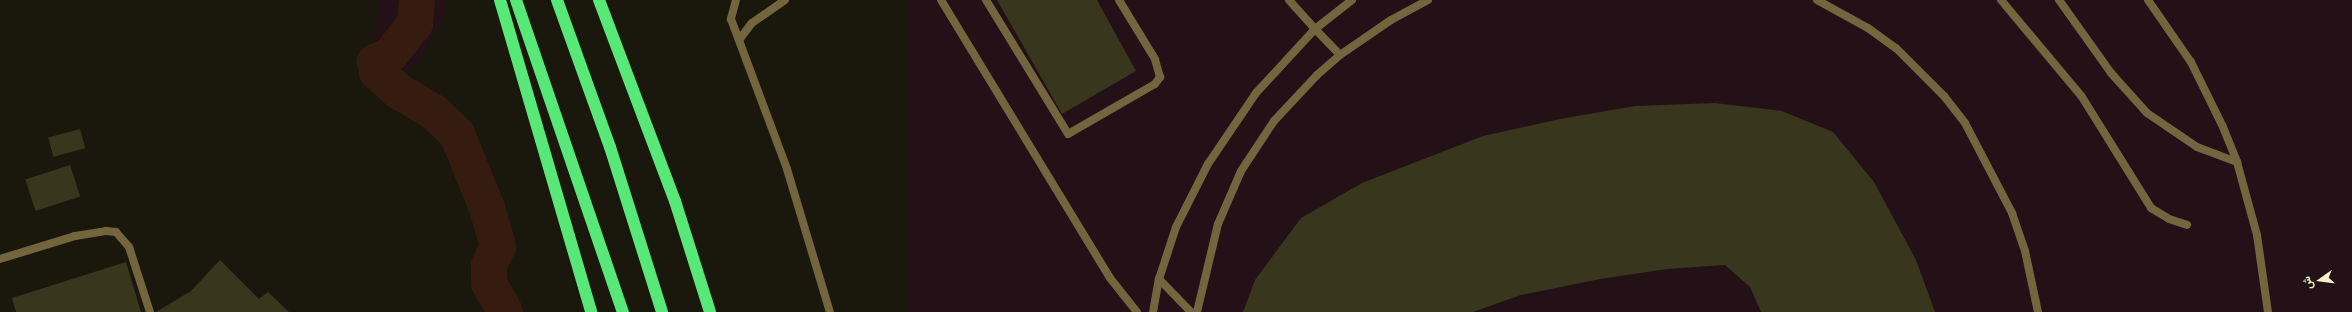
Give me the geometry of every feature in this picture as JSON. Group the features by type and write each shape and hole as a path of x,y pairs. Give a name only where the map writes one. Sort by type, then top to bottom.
{"highway":[{"path":"500,0 592,312"},
{"path":"516,0 623,312"},
{"path":"557,0 610,147 662,312"},
{"path":"599,0 675,201 710,312"}],"street":[{"path":"736,0 731,19 787,169 830,312"},
{"path":"738,40 752,23 785,0"},
{"path":"941,0 1110,278 1137,312"},
{"path":"986,0 1068,134 1151,86 1160,77 1155,58 1120,0"},
{"path":"1289,0 1340,55"},
{"path":"1153,312 1159,279 1176,227 1208,164 1256,93 1315,29 1352,0"},
{"path":"1197,312 1218,224 1241,171 1279,115 1340,55 1391,20 1428,0"},
{"path":"1818,0 1863,24 1896,48 1944,96 1964,123 2012,213 2025,251 2038,312"},
{"path":"2001,0 2082,97 2151,208 2170,219 2187,225"},
{"path":"2059,0 2111,73 2147,113 2197,146 2237,162"},
{"path":"2148,0 2191,62 2223,127 2237,162 2257,235 2268,312"},
{"path":"0,259 75,236 106,231 116,232 129,247 150,312"},
{"path":"1159,279 1191,312"}],"shaded area":[{"path":"380,0 443,0 446,12 420,59 405,73 370,58"},
{"path":"909,0 2352,0 2352,312 909,312"}],"building":[{"path":"997,0 1097,0 1136,71 1062,114"},
{"path":"1715,103 1782,111 1833,132 1874,182 1916,260 1935,312 1761,312 1750,287 1725,265 1667,269 1600,279 1521,295 1473,312 1243,312 1255,280 1301,218 1362,183 1483,136 1560,119 1635,106"},
{"path":"80,129 85,148 53,157 48,138"},
{"path":"70,165 80,196 35,211 25,180"},
{"path":"220,260 259,299 268,292 289,312 156,312 191,291"},
{"path":"126,262 141,312 16,312 12,298"}],"waterway":[{"path":"417,0 415,24 390,55 375,62 377,72 398,91 434,112 457,134 487,208 498,246 489,265 489,283 505,312"}]}
